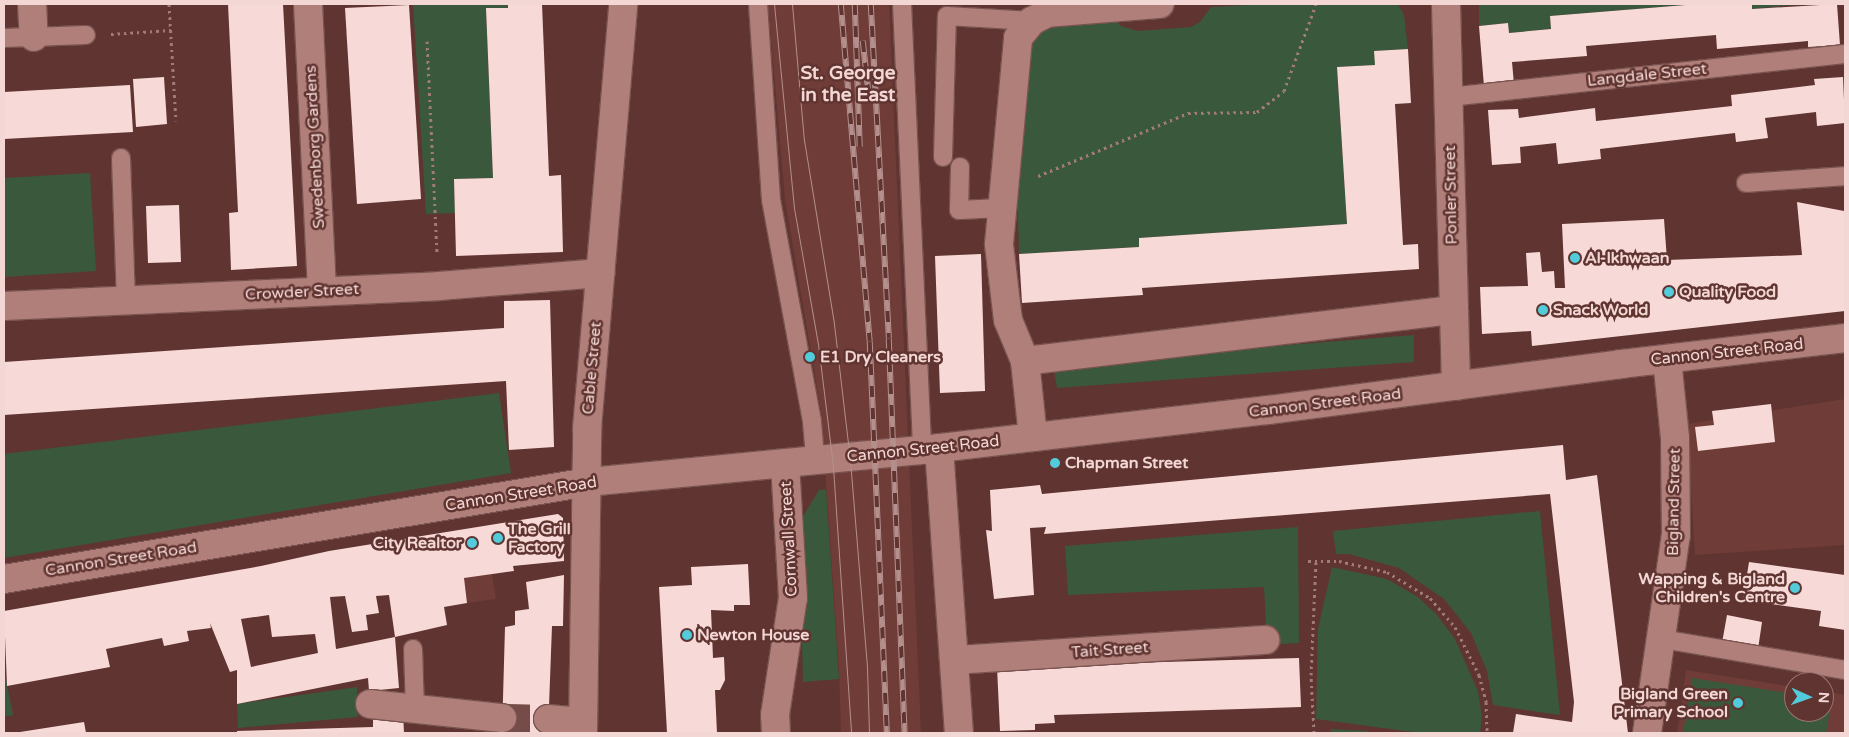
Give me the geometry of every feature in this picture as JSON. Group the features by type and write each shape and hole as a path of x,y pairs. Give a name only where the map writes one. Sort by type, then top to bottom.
{"street":[{"path":"32,4 34,37"},
{"name":"Swedenborg Gardens","path":"308,4 322,291"},
{"name":"Cable Street","path":"583,728 588,482 587,428 624,4"},
{"path":"1033,437 1025,361 1008,320 999,244 1001,197 1018,38 1032,21 1047,13 1160,4"},
{"name":"Ponler Street","path":"1446,4 1456,386"},
{"name":"Crowder Street","path":"4,306 439,286 600,273"},
{"path":"1025,361 1454,310"},
{"name":"Cannon Street Road","path":"4,579 588,482 931,449 1845,338"},
{"name":"Bigland Street","path":"1647,733 1676,535 1675,438 1668,359"},
{"path":"931,449 956,660 960,733"},
{"name":"Cornwall Street","path":"776,733 775,715 792,598 785,463"},
{"name":"Tait Street","path":"956,660 1265,640"},
{"path":"370,704 502,718"},
{"path":"548,719 583,728"}],"lane":[{"path":"758,4 771,200 812,422 815,460"},
{"path":"902,4 931,449"},
{"path":"943,157 947,16 1032,21"},
{"path":"4,38 86,35"},
{"name":"Langdale Street","path":"1449,97 1845,54"},
{"path":"120,158 126,300"},
{"path":"960,167 959,210 1001,197"},
{"path":"1746,183 1845,176"},
{"path":"1662,639 1845,670"},
{"path":"413,649 415,708"}],"path":[{"path":"169,4 176,121"},
{"path":"1001,197 1017,178 1031,178 1059,168 1188,112 1257,112 1284,91 1316,4"},
{"path":"86,35 171,30"},
{"path":"427,41 439,286"},
{"path":"1314,733 1311,675 1316,560"},
{"path":"1308,561 1339,560 1386,572 1430,598 1455,627 1479,675 1486,702 1487,733"}],"shaded area":[{"path":"768,4 889,4 921,733 841,733 839,669 821,411 785,199"},
{"path":"1845,399 1845,545 1695,555 1687,424"},
{"path":"484,526 496,599 467,603 456,530"},
{"name":"Bigland Green Primary School","path":"1686,670 1784,685 1784,722 1834,722 1834,693 1845,695 1845,733 1677,733"}],"green space":[{"path":"413,4 508,4 508,8 486,9 493,178 454,179 455,213 426,214"},
{"path":"1266,4 1398,4 1404,15 1408,49 1375,51 1375,65 1337,67 1347,224 1139,238 1139,247 1019,254 1017,178 1024,67 1032,43 1041,30 1054,22 1114,18 1121,26 1138,31 1191,27 1200,22 1211,7"},
{"path":"1479,4 1698,4 1550,16 1551,29 1509,33 1508,23 1479,26"},
{"path":"1752,4 1805,4 1752,9"},
{"path":"90,173 96,271 4,277 4,178"},
{"path":"1414,335 1414,362 1057,388 1053,364"},
{"path":"499,393 511,473 4,558 4,454"},
{"path":"826,489 839,679 803,682 799,523 819,490"},
{"path":"1540,511 1560,715 1493,705 1487,671 1471,633 1444,599 1399,568 1349,554 1336,554 1333,531"},
{"path":"1298,527 1299,643 1267,645 1264,587 1068,595 1065,546"},
{"path":"1332,567 1387,579 1418,597 1437,615 1455,639 1478,691 1482,717 1480,733 1420,733 1316,719 1318,629"},
{"path":"4,669 13,715 4,717"},
{"name":"Bigland Green Primary School","path":"1692,678 1784,692 1784,722 1828,722 1826,733 1683,733"},
{"path":"357,687 358,717 238,728 237,704"},
{"path":"1331,729 1368,731 1367,733 1331,733"}],"building":[{"path":"228,4 283,4 297,266 231,270 229,213 238,212"},
{"path":"508,4 542,4 549,176 561,175 563,252 456,256 454,179 493,178 486,8 508,8"},
{"path":"1698,4 1752,4 1752,9 1837,4 1840,45 1808,47 1808,41 1717,49 1716,35 1586,46 1587,56 1512,62 1514,84 1484,86 1479,26 1508,23 1509,33 1551,29 1550,16"},
{"path":"409,5 421,199 357,204 345,8"},
{"path":"1408,49 1411,103 1395,104 1403,245 1418,244 1419,269 1142,288 1143,295 1022,303 1019,254 1139,247 1139,238 1347,224 1337,67 1375,65 1374,51"},
{"path":"164,77 167,124 136,127 133,79"},
{"path":"1843,77 1845,123 1817,126 1816,112 1765,118 1768,138 1736,142 1735,133 1600,149 1601,159 1558,164 1556,143 1520,147 1521,163 1492,165 1488,110 1518,109 1519,118 1595,108 1596,121 1732,106 1731,95 1815,85 1814,79"},
{"path":"130,85 133,132 4,139 4,92"},
{"path":"1797,202 1844,211 1845,311 1532,346 1531,331 1482,334 1480,287 1528,286 1526,253 1540,252 1542,272 1554,271 1555,288 1565,288 1562,224 1664,219 1667,260 1802,255"},
{"path":"179,205 181,262 148,263 146,206"},
{"path":"981,254 985,391 940,393 935,256"},
{"path":"550,300 554,447 509,450 506,381 4,415 4,362 504,328 504,301"},
{"path":"1771,404 1775,442 1698,451 1695,427 1714,425 1712,411"},
{"path":"1563,445 1566,480 1597,475 1628,733 1513,733 1516,714 1572,722 1574,702 1550,494 1044,534 1046,527 1030,528 1034,595 994,599 986,530 992,531 990,490 1040,485 1042,494"},
{"path":"558,514 563,518 564,561 513,566 514,571 464,578 467,603 444,607 447,625 395,637 399,688 369,691 368,678 237,704 237,670 230,672 210,623 211,628 187,631 189,641 164,646 162,638 106,649 110,667 7,686 4,611 261,566 329,551","holes":["389,595 395,637 336,649 330,597 345,596 352,632 368,630 366,615 379,613 376,596","269,615 272,637 315,634 318,653 251,667 241,619"]},
{"name":"Wapping & Bigland Children's Centre","path":"1749,562 1845,575 1845,630 1819,626 1821,611 1743,600"},
{"name":"Newton House","path":"748,564 750,605 734,605 734,611 711,610 713,658 724,657 725,680 720,690 715,690 717,733 667,733 659,587 692,585 691,567"},
{"path":"564,575 563,626 552,626 548,733 502,733 505,627 515,625 515,611 529,609 526,582"},
{"path":"1727,615 1762,622 1758,649 1722,643"},
{"path":"1299,658 1301,707 1054,715 1055,723 1035,724 1035,730 1000,731 997,667"},
{"path":"403,713 404,733 237,733 237,731 373,727 373,715"},
{"path":"84,722 86,733 20,733 20,732"}],"tunnel":[{"path":"502,718 548,719"}],"tram line":[{"path":"774,4 794,208 818,344 833,467 851,733"},
{"path":"792,4 804,140 834,324 850,460 867,668 869,733"}],"railway":[{"path":"841,4 870,342 887,733"},
{"path":"855,4 860,147"},
{"path":"871,4 889,339 905,733"},
{"path":"863,41 869,96"}],"place":[{"name":"Al-Ikhwaan","path":"1575,258"},
{"name":"Quality Food","path":"1669,292"},
{"name":"Snack World","path":"1543,310"},
{"name":"E1 Dry Cleaners","path":"810,357"},
{"name":"Chapman Street","path":"1055,463"},
{"name":"The Grill Factory","path":"498,538"},
{"name":"City Realtor","path":"472,543"},
{"name":"Wapping & Bigland Children's Centre","path":"1795,588"},
{"name":"Newton House","path":"687,635"},
{"name":"Bigland Green Primary School","path":"1738,703"}],"district":[{"name":"St. George in the East","path":"848,85"}]}
